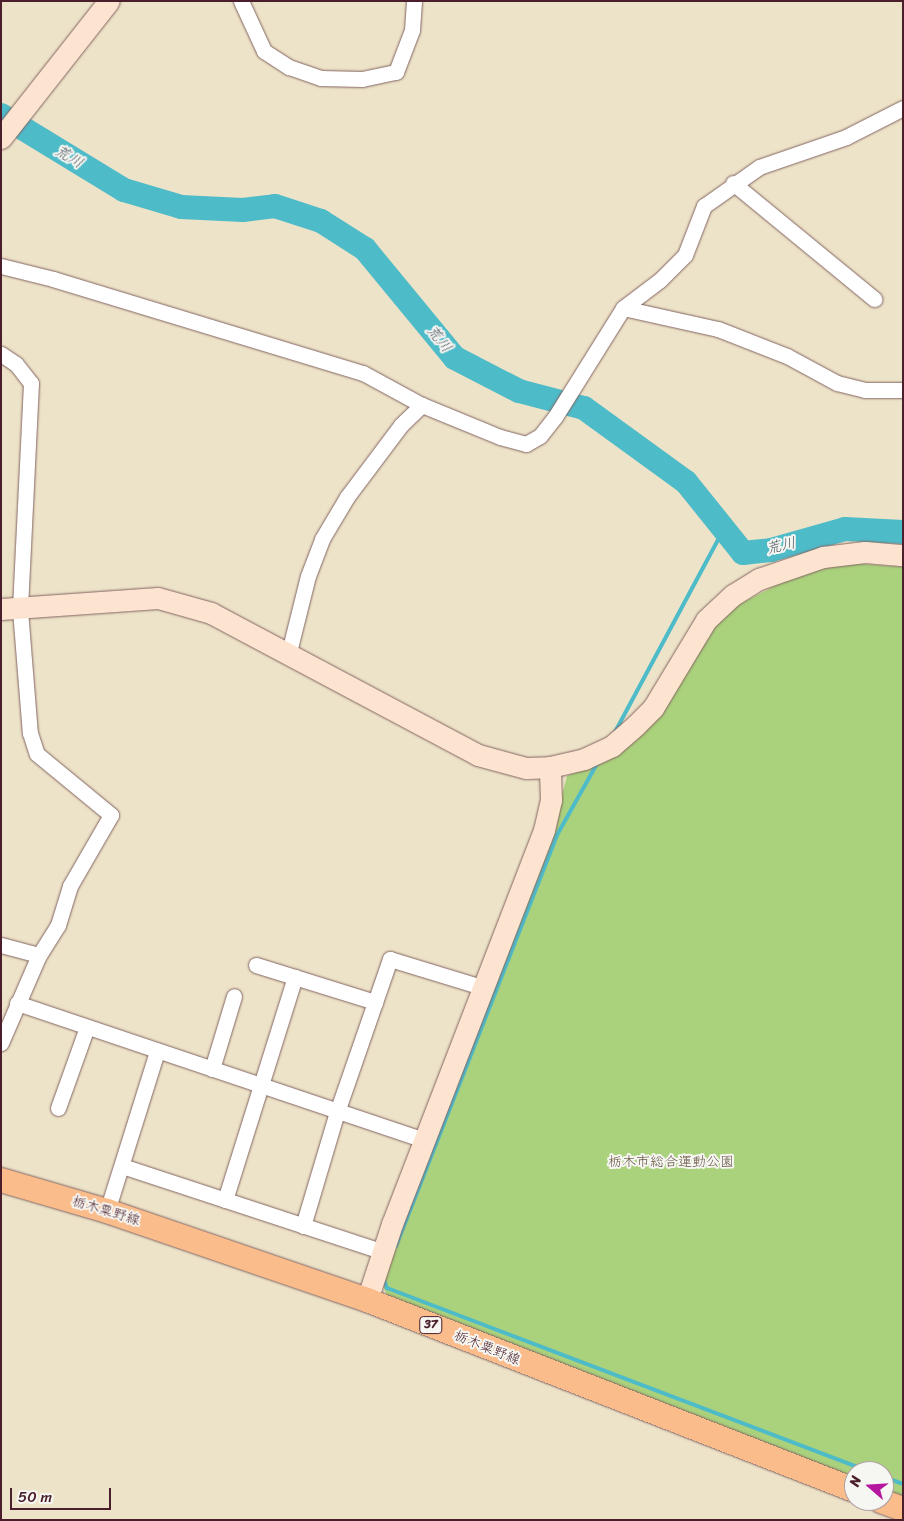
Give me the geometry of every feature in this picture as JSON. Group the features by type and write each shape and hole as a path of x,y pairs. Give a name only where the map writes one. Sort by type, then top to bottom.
{"main road":[{"name":"栃木粟野線","path":"1,1180 107,1211 367,1300 844,1486"}],"street":[{"path":"1,138 30,105 109,1"},
{"path":"240,1 264,50 289,67 322,78 362,79 396,72 412,30 414,1"},
{"path":"1,266 53,278 363,373 422,404 500,437 526,444 540,436 555,417 623,308 660,280 685,254 704,206 732,183 758,167 846,137 903,108"},
{"path":"732,183 874,299"},
{"path":"623,308 718,329 788,356 837,382 865,390 903,390"},
{"path":"1,354 16,364 30,383 11,609 30,733 37,754 111,815 70,886 58,925 39,955 1,1043"},
{"path":"289,652 308,576 322,540 347,497 402,425 422,404"},
{"path":"11,609 158,598 211,613 289,652 478,755 526,768 550,767 584,759 612,746 636,725 653,708 706,620 733,595 760,579 823,557 865,552 903,555"},
{"path":"367,1300 382,1252 485,988 544,830 551,800 550,767"},
{"path":"1,945 39,955"},
{"path":"303,1226 337,1112 390,959 485,988"},
{"path":"256,965 375,1002"},
{"path":"225,1200 259,1085 295,977"},
{"path":"212,1070 234,996"},
{"path":"17,1003 425,1140"},
{"path":"58,1108 87,1027"},
{"path":"107,1211 156,1051"},
{"path":"122,1166 382,1252"}],"green space":[{"name":"栃木市総合運動公園","path":"850,563 903,567 903,1499 894,1496 894,1461 844,1461 844,1476 390,1300 382,1285 381,1272 553,830 567,776 612,756 637,740 668,697 698,646 727,611 795,575"}],"waterway":[{"name":"荒川","path":"1,115 124,190 181,207 243,210 275,206 321,221 365,249 455,358 519,391 584,408 686,482 743,553 771,550 845,529 903,532"},
{"path":"615,732 724,529"},
{"path":"396,1246 557,835 598,762"},
{"path":"383,1278 387,1288 844,1462"},
{"path":"894,1481 903,1484"}]}
